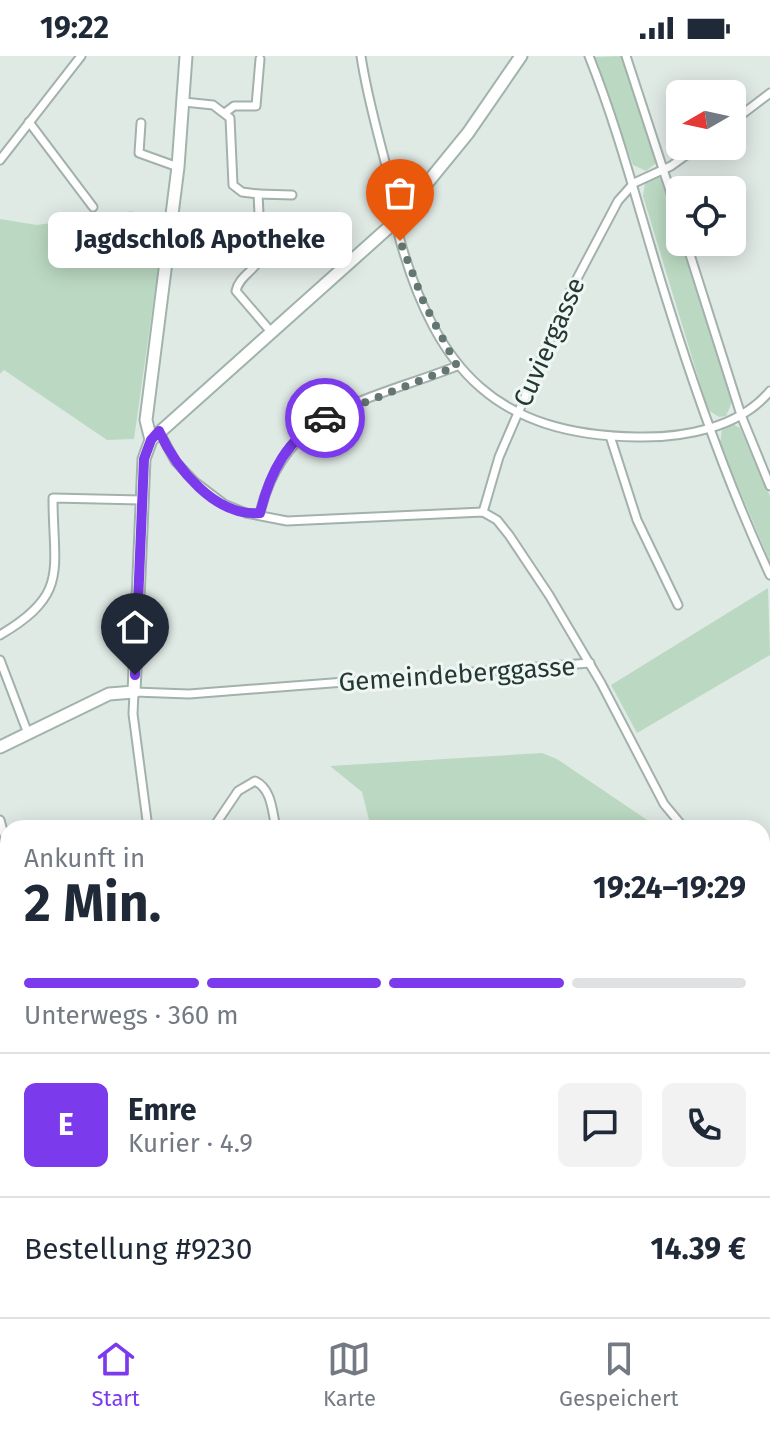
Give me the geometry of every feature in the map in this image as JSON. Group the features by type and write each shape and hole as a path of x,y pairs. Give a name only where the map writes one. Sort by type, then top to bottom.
{"street":[{"path":"0,160 81,56"},
{"path":"186,56 178,167 146,420 155,436 209,495 232,509 287,521 483,512 497,520 509,535 590,663"},
{"path":"361,56 410,271 457,366 489,397 517,414 560,428 610,436 665,436 710,428 741,415 751,410 770,391"},
{"path":"147,820 133,714 144,459 155,436 397,220 468,133 521,56"},
{"path":"589,56 634,183 666,298 710,428 770,575"},
{"path":"626,56 667,176"},
{"path":"226,112 234,106 256,106 260,59"},
{"path":"746,111 770,93"},
{"path":"184,102 213,105 226,112 232,123 233,185 242,192 292,195"},
{"path":"29,122 93,207"},
{"path":"141,123 139,153 178,167"},
{"path":"634,183 677,160"},
{"name":"Cuviergasse","path":"483,512 517,414 596,238 618,201 634,183"},
{"path":"258,194 260,263 238,283 236,291 272,333"},
{"path":"690,256 741,415 770,486"},
{"path":"260,513 276,465 313,425 457,366"},
{"path":"610,436 637,520 678,605"},
{"path":"0,635 43,605 53,582 53,498 141,500"},
{"path":"0,660 27,731"},
{"name":"Gemeindeberggasse","path":"134,692 189,694 590,663 664,804 677,820"},
{"path":"0,747 27,731 109,694 134,692"},
{"path":"218,820 238,791 255,781 263,784 269,794 274,820"}],"green space":[{"path":"621,56 656,157 655,164 646,171 633,165 594,57"},
{"path":"660,176 666,195 666,256 685,256 732,402 726,416 719,417 708,410 643,196 645,183"},
{"path":"133,211 136,238 162,241 134,439 107,440 4,370 0,374 0,219 37,225"},
{"path":"733,424 740,428 770,496 770,562 720,444 722,429"},
{"path":"768,588 770,655 637,733 611,685"},
{"path":"542,753 557,759 647,820 369,820 362,792 330,766"}],"way so far":[{"path":"325,418 457,366 424,303 400,241"}],"place":[{"name":"Jagdschloß Apotheke","path":"400,241"}],"route":[{"path":"135,675 144,459 151,440 159,431 175,461 209,495 232,509 260,513 267,487 285,451 298,437 325,418"}]}
